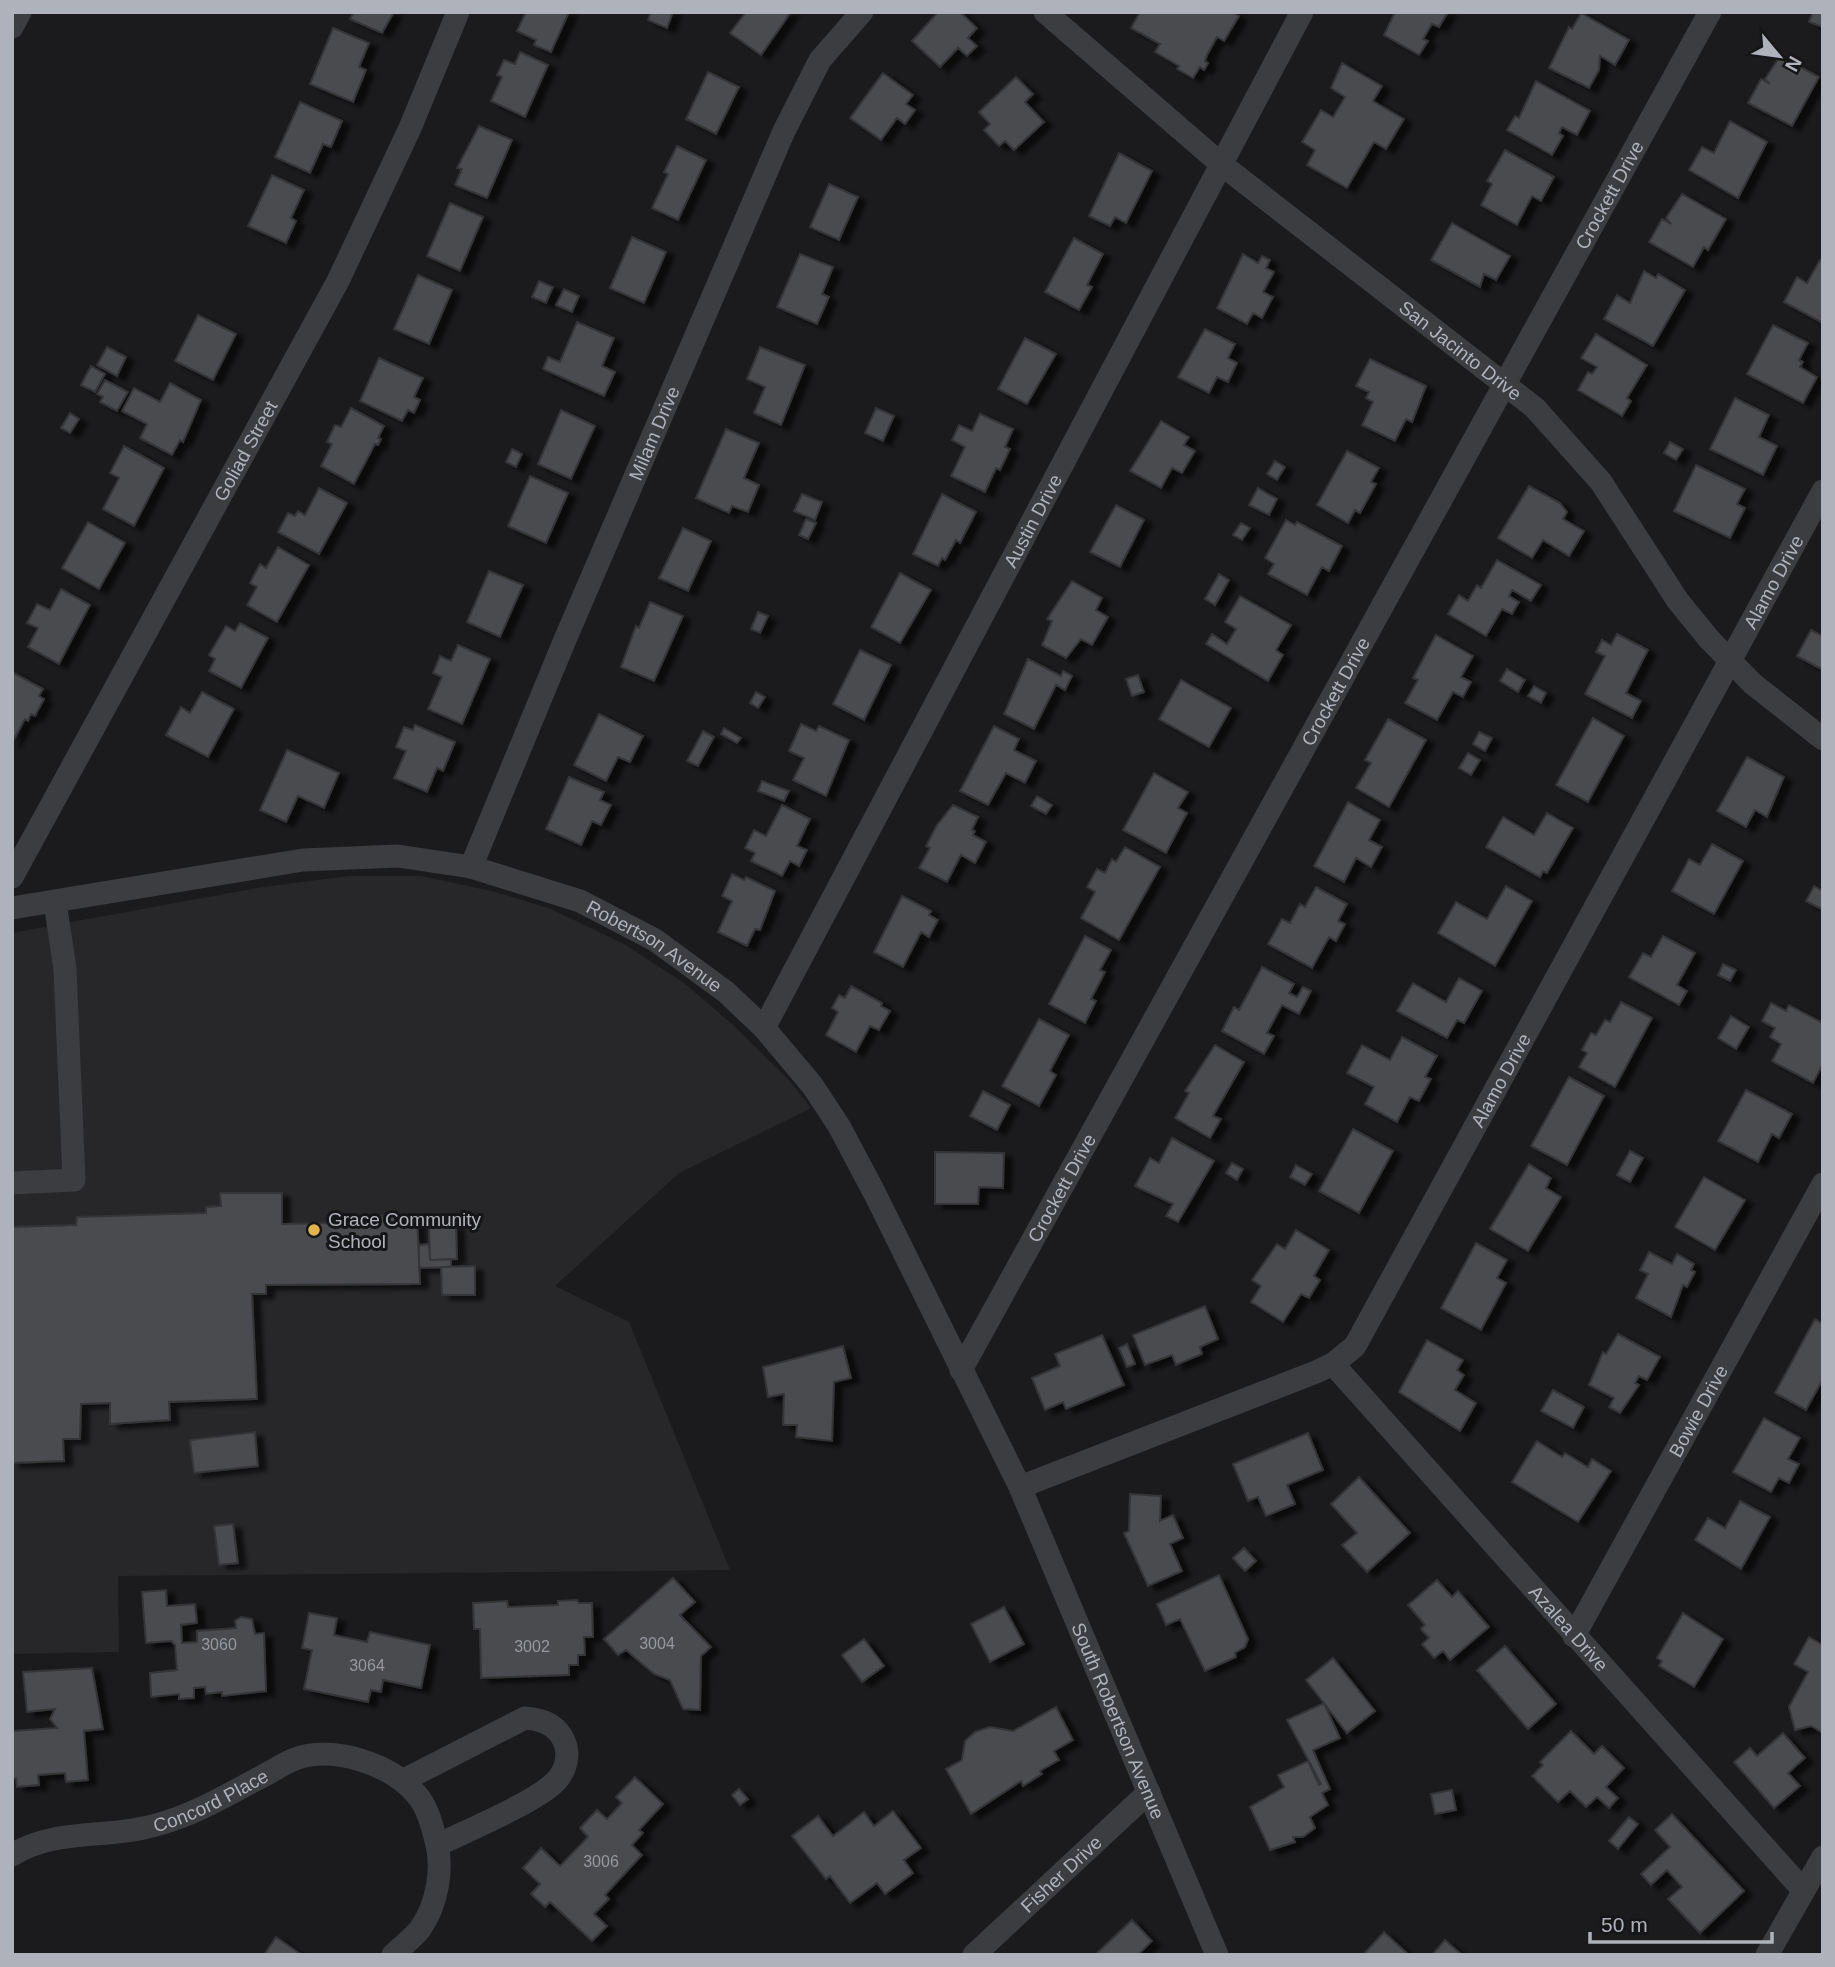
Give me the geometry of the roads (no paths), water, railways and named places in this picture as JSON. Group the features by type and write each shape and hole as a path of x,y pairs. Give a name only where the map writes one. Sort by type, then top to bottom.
{"street":[{"path":"12,27 20,12"},
{"name":"Goliad Street","path":"12,877 338,281 410,128 458,12"},
{"name":"Milam Drive","path":"471,867 569,629 784,131 820,60 862,12"},
{"name":"San Jacinto Drive","path":"1045,12 1221,164 1505,383 1555,428 1588,466 1678,601 1729,660 1777,706 1823,739"},
{"name":"Austin Drive","path":"764,1028 1302,12"},
{"name":"Crockett Drive","path":"961,1370 1710,12"},
{"name":"Alamo Drive","path":"1020,1488 1333,1364 1355,1346 1823,491"},
{"name":"Robertson Avenue","path":"12,908 326,858 398,856 471,867 549,889 634,928 700,971 764,1028 812,1085 839,1126 1020,1488"},
{"path":"12,1183 74,1180 65,969 55,902"},
{"name":"Bowie Drive","path":"1574,1636 1823,1184"},
{"name":"Azalea Drive","path":"1333,1364 1803,1890"},
{"name":"South Robertson Avenue","path":"1020,1488 1217,1955"},
{"path":"404,1780 525,1717 539,1719 562,1735 567,1747 567,1760 556,1782 438,1845"},
{"name":"Concord Place","path":"12,1855 25,1847 61,1837 118,1834 189,1816 296,1758 342,1755 384,1769 404,1780 428,1812 438,1845 439,1875 436,1893 421,1928 394,1955"},
{"name":"Fisher Drive","path":"974,1955 1149,1792"},
{"path":"1767,1955 1823,1857"}],"place":[{"name":"Grace Community School","path":"314,1230"}]}
